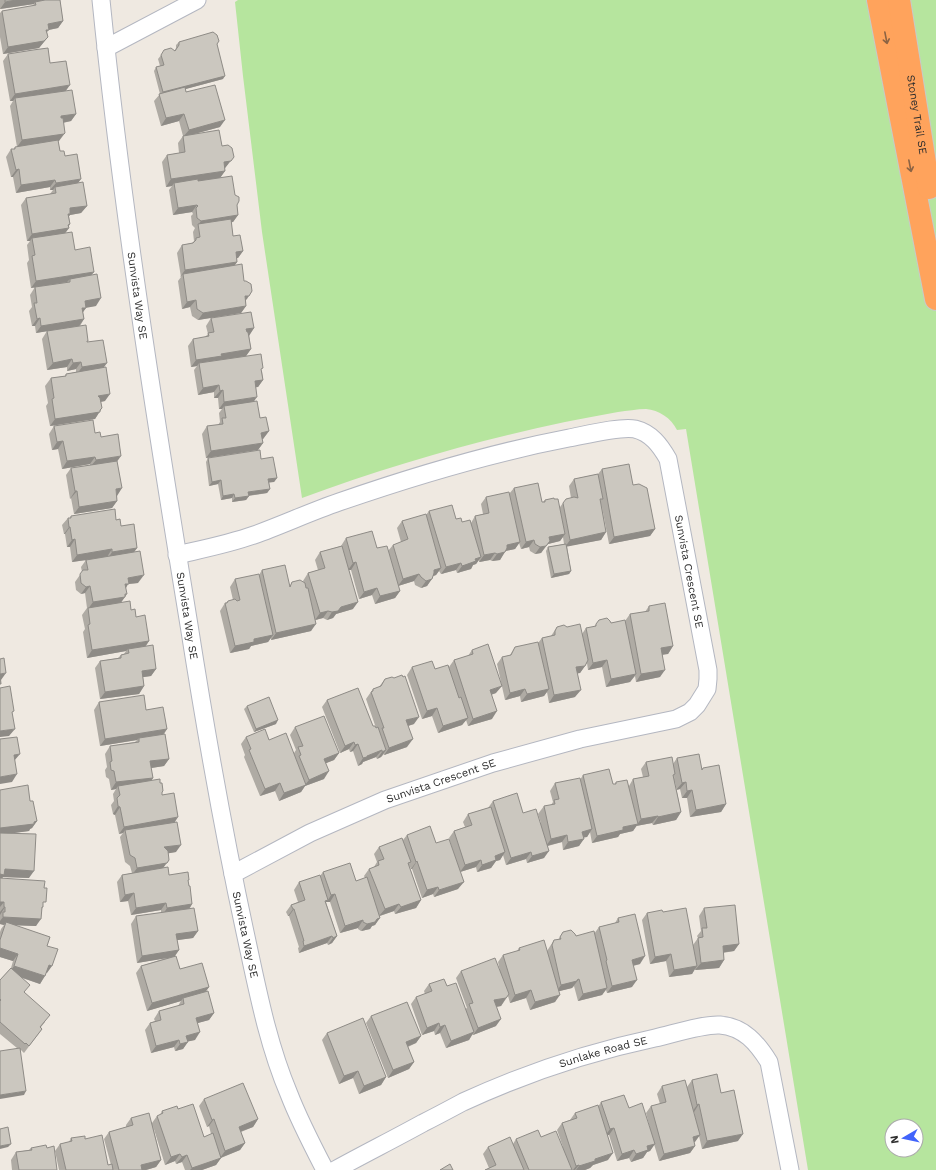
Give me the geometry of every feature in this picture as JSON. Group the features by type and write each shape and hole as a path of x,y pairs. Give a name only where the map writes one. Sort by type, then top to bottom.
{"highway":[{"path":"878,0 936,299"},
{"name":"Stoney Trail SE","path":"900,0 936,230"}],"street":[{"name":"Sunvista Way SE","path":"101,0 120,171 137,295 202,709 233,874 266,1026 273,1051 288,1093 325,1170"},
{"path":"106,48 197,0"},
{"name":"Sunvista Crescent SE","path":"177,555 220,546 248,537 338,503 451,466 555,441 619,429 633,429 645,433 652,438 659,445 668,459 708,670 707,689 697,705 690,712 676,719 580,739 500,761 385,800 310,833 233,874"},
{"name":"Sunlake Road SE","path":"335,1170 463,1103 510,1082 561,1064 638,1042 708,1026 721,1025 736,1029 750,1037 761,1048 769,1062 790,1170"}],"green space":[{"path":"238,0 936,0 936,1170 808,1170 686,429 677,430 668,418 651,410 639,409 611,413 531,429 432,455 367,475 302,498 262,232 235,2"}],"building":[{"path":"5,0 16,0 5,2"},
{"path":"60,0 63,21 48,24 49,30 46,30 48,37 44,41 8,47 2,11 36,5 35,2"},
{"path":"213,32 217,35 219,41 217,44 225,76 163,92 156,67 164,65 161,55 164,50 171,48 175,51 179,45 179,42"},
{"path":"48,48 50,63 66,61 70,85 15,94 8,54"},
{"path":"215,85 225,120 189,130 184,114 166,118 159,94 185,87 186,92"},
{"path":"72,90 76,114 61,116 61,118 63,118 64,134 22,140 15,98"},
{"path":"219,130 222,146 228,145 232,148 234,157 231,161 224,162 225,171 171,179 167,155 185,152 183,136"},
{"path":"58,140 60,151 64,151 65,156 77,154 81,179 56,183 55,180 21,185 19,169 16,170 11,149 15,149 15,147"},
{"path":"232,176 235,195 239,197 237,205 238,215 201,221 197,218 197,205 178,208 174,183"},
{"path":"83,182 87,206 70,208 70,214 68,214 70,224 68,225 69,228 32,234 26,198 56,193 55,187"},
{"path":"231,219 233,236 240,235 243,251 236,252 237,262 185,270 182,245 193,243 196,238 200,237 198,224"},
{"path":"72,232 75,250 90,247 94,272 36,281 32,256 35,255 32,238"},
{"path":"242,264 244,281 251,284 252,291 249,296 245,296 246,306 203,313 197,309 196,300 187,302 183,274"},
{"path":"97,274 101,298 85,301 86,308 82,308 84,319 41,326 40,318 37,319 34,303 37,303 35,287 70,282 70,279"},
{"path":"251,312 254,328 246,329 248,332 251,349 196,360 193,339 209,336 208,333 214,332 211,318"},
{"path":"86,325 87,342 103,340 107,363 82,367 81,362 73,363 72,359 53,363 47,331"},
{"path":"261,354 263,380 255,381 257,397 224,402 223,390 220,391 219,385 203,388 199,363"},
{"path":"106,367 110,394 98,396 100,398 102,408 100,412 55,419 51,378"},
{"path":"257,401 260,418 266,417 269,431 261,433 263,443 211,451 207,426 223,424 222,418 226,418 224,406"},
{"path":"93,420 95,433 100,432 101,437 118,434 121,456 96,460 95,457 67,461 63,441 57,442 54,426"},
{"path":"260,450 261,459 273,457 277,478 268,479 270,489 248,492 249,496 235,498 234,494 223,496 221,480 212,482 208,458"},
{"path":"117,461 122,488 116,489 117,501 79,507 77,491 75,491 71,468"},
{"path":"629,464 633,485 639,484 647,488 655,529 614,537 602,469"},
{"path":"598,474 603,499 600,499 606,532 570,540 563,503 566,499 574,497 578,498 574,479"},
{"path":"538,483 542,502 554,498 558,499 565,534 549,537 550,541 546,546 540,547 535,544 534,540 526,542 514,488"},
{"path":"509,492 520,542 507,545 505,552 484,555 475,516 489,513 486,497"},
{"path":"452,505 456,519 461,518 462,522 470,520 481,557 475,559 476,561 462,566 461,563 446,567 429,511"},
{"path":"115,509 116,520 120,519 121,526 134,524 137,548 112,552 112,549 77,555 75,539 72,540 68,518 71,518 71,516"},
{"path":"426,514 441,568 434,570 432,579 426,581 419,574 403,579 393,545 408,539 402,521"},
{"path":"372,531 377,548 387,546 400,591 380,596 377,588 364,592 356,562 353,563 346,538"},
{"path":"566,544 571,571 554,574 548,547"},
{"path":"342,546 358,602 341,607 338,611 320,613 308,573 325,568 320,552"},
{"path":"140,551 144,575 128,578 129,584 125,584 127,594 125,594 125,597 93,602 90,586 86,587 81,583 80,574 83,570 88,570 86,560"},
{"path":"285,565 290,587 292,582 300,580 305,583 306,588 308,588 316,624 276,633 262,570"},
{"path":"259,574 273,635 254,639 254,642 235,646 225,603 235,599 237,601 240,600 235,579"},
{"path":"130,601 131,610 135,609 136,617 145,615 149,641 92,650 88,625 90,624 88,608"},
{"path":"665,603 673,646 661,648 665,670 641,674 630,614 649,611 649,606"},
{"path":"607,618 611,623 625,620 636,674 611,679 607,660 593,663 586,628 596,626 599,620"},
{"path":"580,624 588,660 585,666 576,667 581,690 554,695 542,638 555,635 557,627 564,625 567,627"},
{"path":"538,642 549,689 527,694 525,689 510,693 502,657 511,655 515,647"},
{"path":"488,644 502,686 490,690 497,711 473,719 454,660 473,654 472,650"},
{"path":"153,645 156,669 142,671 144,686 105,692 100,661 121,658 121,655 129,653 128,649"},
{"path":"4,658 6,673 0,674 0,659"},
{"path":"432,661 435,669 448,665 459,698 461,697 468,718 443,726 437,708 427,711 412,667"},
{"path":"402,675 403,677 405,676 419,717 406,720 413,739 389,748 382,728 384,728 371,692 373,689 381,686 385,679"},
{"path":"10,686 15,729 0,731 0,688"},
{"path":"358,688 373,726 376,728 378,727 386,750 382,752 382,750 363,758 358,744 355,745 354,742 345,746 327,700"},
{"path":"144,695 146,710 163,707 167,729 105,739 99,702"},
{"path":"269,697 278,720 256,729 247,706"},
{"path":"324,716 339,753 324,759 329,771 309,780 299,756 301,755 298,747 303,746 295,727"},
{"path":"265,729 269,740 286,733 306,785 284,793 280,783 265,789 249,750 251,749 246,737"},
{"path":"165,734 169,759 150,761 153,778 116,782 114,771 111,770 110,762 112,761 110,746 139,742 139,738"},
{"path":"17,737 20,754 14,755 17,774 0,777 0,739"},
{"path":"699,754 702,770 703,768 719,765 726,804 696,810 692,790 687,791 686,782 682,783 677,758"},
{"path":"672,757 675,774 673,775 681,812 641,819 633,779 649,776 646,762"},
{"path":"609,769 613,784 627,780 638,824 623,827 623,830 597,836 583,775"},
{"path":"580,778 592,829 582,832 584,839 568,842 567,835 551,839 544,806 555,804 554,800 559,799 555,783"},
{"path":"160,779 163,791 162,795 174,793 178,817 124,827 120,807 118,806 117,798 120,795 118,786"},
{"path":"28,785 30,801 33,801 37,821 34,822 34,824 0,828 0,790"},
{"path":"517,793 523,813 536,809 549,851 532,856 531,852 511,858 493,801"},
{"path":"491,807 505,852 495,856 496,860 482,865 481,860 465,865 454,831 472,825 468,814"},
{"path":"177,822 181,845 164,847 168,851 169,860 167,863 137,868 135,858 130,855 125,830"},
{"path":"430,826 436,843 449,839 464,882 439,890 438,887 427,890 407,835"},
{"path":"0,833 36,834 34,871 5,869 4,875 0,874"},
{"path":"402,838 411,862 408,863 421,900 401,907 399,904 385,909 369,869 379,865 378,861 384,859 379,847"},
{"path":"350,863 356,881 367,877 380,918 375,922 367,924 363,922 363,920 345,926 335,894 331,895 323,872"},
{"path":"168,867 169,875 188,872 192,904 167,908 166,903 136,908 134,893 125,895 122,875"},
{"path":"320,875 328,900 325,901 337,936 333,938 332,936 304,946 304,941 294,909 291,905 305,900 299,882"},
{"path":"0,878 45,881 44,888 47,888 46,902 43,902 41,919 3,917 5,907 4,902 0,902"},
{"path":"735,905 739,944 723,946 724,960 701,963 698,938 703,937 702,928 707,928 704,908"},
{"path":"194,908 198,931 176,934 179,950 142,956 136,916"},
{"path":"686,908 697,966 674,970 671,954 655,957 647,913"},
{"path":"635,914 645,956 632,960 637,980 612,986 599,927 619,922 618,918"},
{"path":"6,922 50,937 47,946 58,949 52,966 49,965 45,976 14,966 18,954 0,948 0,940"},
{"path":"571,930 576,936 594,931 607,988 583,994 579,979 577,981 561,985 552,945 554,940 561,939 560,937 563,932"},
{"path":"544,940 560,995 535,1002 531,990 515,995 503,955"},
{"path":"176,956 180,969 202,963 209,987 152,1003 141,966"},
{"path":"495,958 509,994 506,998 494,1000 501,1019 478,1028 469,1004 473,1003 461,971"},
{"path":"11,968 30,985 24,992 50,1015 40,1027 42,1029 29,1046 0,1022 0,980"},
{"path":"444,979 447,986 456,983 474,1032 451,1041 445,1025 440,1027 439,1023 427,1028 416,997 432,991 429,984"},
{"path":"208,991 214,1013 196,1018 200,1032 186,1036 188,1042 180,1044 179,1040 156,1046 150,1023 161,1020 159,1011 184,1004 183,998"},
{"path":"407,1002 421,1036 406,1042 414,1062 393,1070 371,1016"},
{"path":"363,1018 386,1077 364,1086 358,1071 344,1076 327,1033"},
{"path":"20,1048 26,1091 0,1095 0,1051"},
{"path":"717,1074 721,1093 734,1090 743,1134 707,1141 692,1080"},
{"path":"685,1080 700,1135 693,1137 695,1146 664,1154 651,1106 666,1102 662,1086"},
{"path":"243,1083 258,1119 239,1127 245,1143 225,1151 214,1119 212,1120 204,1099"},
{"path":"624,1095 629,1108 642,1103 655,1144 647,1146 648,1150 636,1154 634,1150 622,1154 614,1128 610,1129 601,1102"},
{"path":"193,1104 204,1137 213,1133 221,1158 192,1168 187,1155 182,1157 180,1154 171,1157 157,1116 163,1113 162,1111 177,1106 178,1109"},
{"path":"598,1105 613,1153 595,1159 595,1161 576,1166 562,1123 577,1118 575,1113"},
{"path":"149,1113 161,1160 141,1165 142,1170 119,1170 109,1132 133,1125 131,1118"},
{"path":"8,1127 11,1144 0,1146 0,1129"},
{"path":"538,1130 541,1137 556,1131 572,1170 529,1170 516,1139"},
{"path":"102,1135 108,1165 112,1164 113,1170 66,1170 60,1144 72,1141 71,1138 85,1136 85,1139"},
{"path":"510,1137 524,1170 485,1170 496,1165 488,1147"},
{"path":"46,1145 47,1148 54,1146 57,1170 19,1170 16,1152 32,1150 31,1148"},
{"path":"450,1164 453,1170 440,1170"}]}
